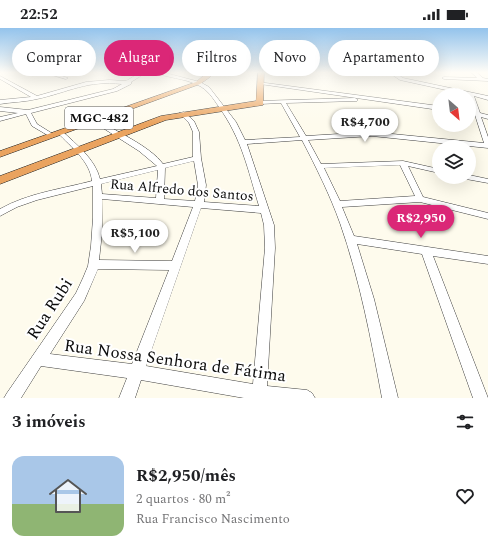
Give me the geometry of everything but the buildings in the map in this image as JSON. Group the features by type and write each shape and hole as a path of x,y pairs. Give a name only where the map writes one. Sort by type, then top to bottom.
{"highway":[{"name":"MGC-482","path":"0,154 180,89"},
{"path":"260,89 260,103"},
{"name":"MGC-482","path":"0,180 119,136 151,122 182,113 225,110 260,103"}],"street":[{"path":"21,89 36,98"},
{"path":"0,102 36,98 65,89"},
{"path":"0,119 116,89"},
{"path":"207,89 212,93 233,122 242,142 269,225 270,248 259,395"},
{"path":"308,89 432,107"},
{"path":"473,89 478,95 488,98"},
{"path":"337,93 337,101"},
{"path":"260,103 282,101 337,101 359,99 364,97"},
{"path":"282,101 320,166 351,239 367,292 390,398"},
{"path":"0,109 28,112"},
{"path":"28,112 34,125 51,135"},
{"path":"126,398 200,205 202,185 197,158 195,126 182,113"},
{"path":"242,142 372,134 488,146 476,114"},
{"path":"476,114 488,117"},
{"path":"94,120 157,160 161,166 160,201"},
{"name":"Rua Rubi","path":"12,398 80,297 88,281 93,264 98,196 95,172 79,151 60,132"},
{"path":"0,213 25,201 197,158"},
{"path":"320,166 403,163 432,169"},
{"path":"403,163 420,199"},
{"path":"476,178 488,181"},
{"name":"Rua Alfredo dos Santos","path":"98,196 264,210"},
{"path":"336,204 420,199 488,216"},
{"path":"351,239 488,260"},
{"path":"426,251 481,398"},
{"path":"93,264 176,266"},
{"name":"Rua Nossa Senhora de Fátima","path":"38,359 136,372 259,395 307,398"}]}
